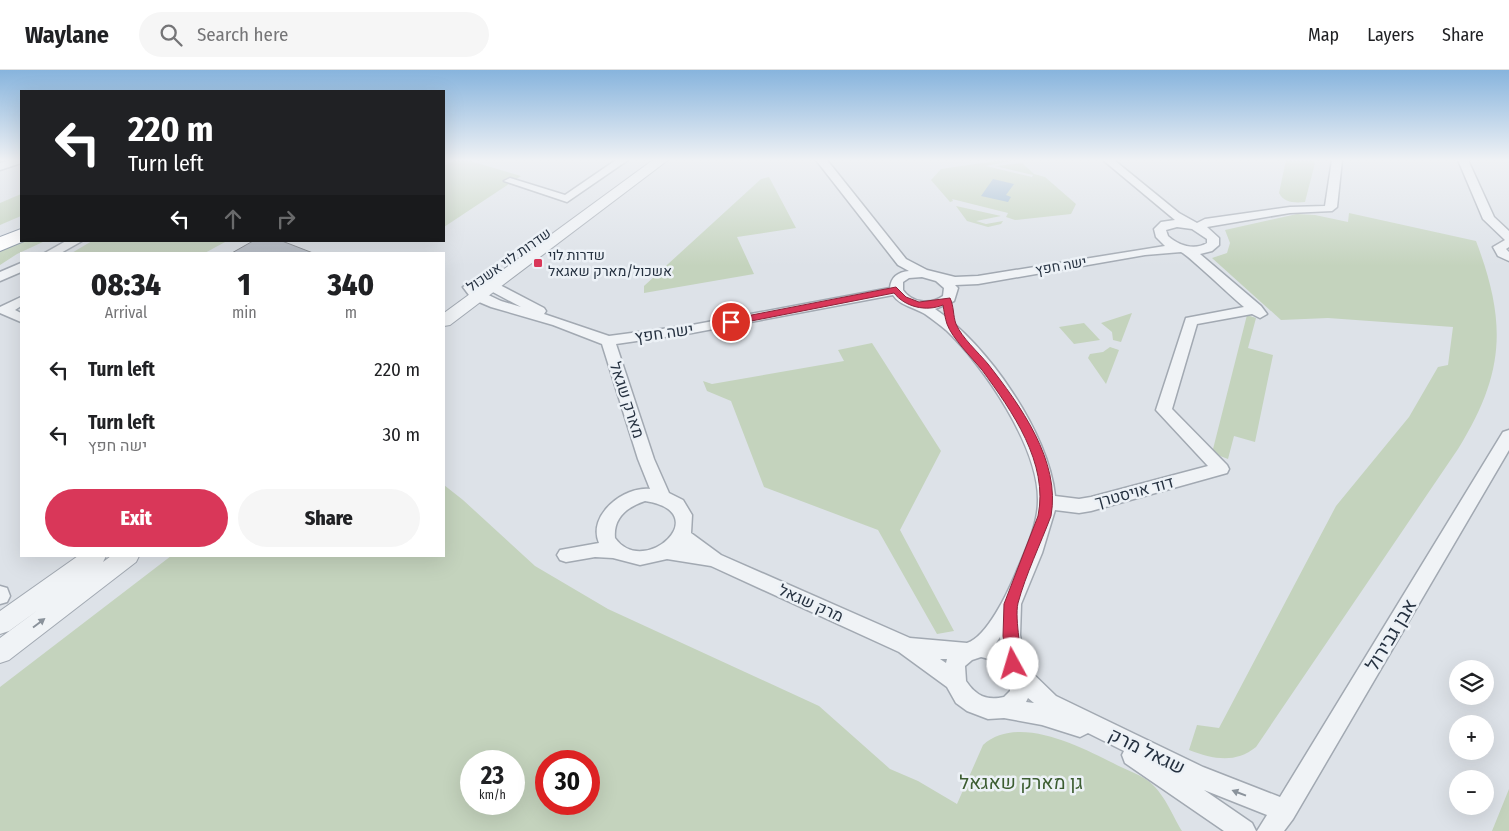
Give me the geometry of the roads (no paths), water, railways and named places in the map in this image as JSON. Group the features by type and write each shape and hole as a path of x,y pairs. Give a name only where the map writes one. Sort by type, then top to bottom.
{"highway":[{"path":"0,229 20,220"},
{"path":"0,245 20,235"}],"street":[{"path":"557,196 568,199 573,196"},
{"name":"שדרות לוי אשכול","path":"445,320 474,292 600,196"},
{"name":"שדרות לוי אשכול","path":"445,306 491,286 613,196"},
{"path":"852,196 902,262 923,273 936,276 950,285 949,298 952,326"},
{"path":"1150,196 1175,215 1197,226"},
{"path":"1150,196 1166,215 1166,222 1162,232"},
{"path":"1162,232 1177,223 1197,226 1205,223 1290,210 1328,209 1331,207 1332,196"},
{"path":"1479,196 1489,219 1509,238"},
{"name":"ישה חפץ","path":"936,276 955,281 978,280 1144,251 1204,250 1213,245 1213,238 1197,226"},
{"path":"1162,232 1170,244 1186,249"},
{"name":"ישה חפץ","path":"1144,251 1154,246 1162,232"},
{"path":"53,252 74,242"},
{"path":"1509,242 1499,247 1502,253 1509,257"},
{"name":"דוד אויסטרך","path":"1047,502 1079,506 1092,504 1220,469 1164,410 1191,321 1259,312 1186,249"},
{"path":"900,289 902,262"},
{"path":"0,277 20,267"},
{"path":"900,289 910,274 923,273"},
{"name":"ישה חפץ","path":"949,298 961,288 978,280"},
{"path":"491,286 526,303 558,322"},
{"path":"900,289 918,304 952,326 986,369 1029,432 1044,477 1047,502 1040,531 1011,604 974,650 955,663 954,680 963,696 977,706 987,709 1005,708 1014,702 1020,694 1022,684 1016,668 1010,636 1011,604"},
{"name":"ישה חפץ","path":"608,341 692,329 868,297 900,289"},
{"path":"474,292 608,341"},
{"path":"918,304 937,304 949,298"},
{"path":"20,302 5,310 20,318"},
{"name":"מארק שגאל","path":"608,341 646,459"},
{"name":"אבן גבירול","path":"1269,831 1285,811 1509,436"},
{"path":"646,459 662,497"},
{"path":"636,497 640,488 646,459"},
{"path":"566,555 606,547 641,558 667,552 683,536 686,522 681,509 662,497 636,497 619,504 608,517 605,524 606,547"},
{"name":"מרק שגאל","path":"683,536 715,560 906,646 954,680"},
{"name":"מרק שגאל","path":"667,552 715,560"},
{"path":"0,624 94,557"},
{"path":"0,652 127,557"},
{"name":"מרק שגאל","path":"906,646 974,650"},
{"path":"974,650 1004,656 1016,668"},
{"name":"שגאל מרק","path":"1016,668 1034,690 1049,703 1197,776 1285,811"},
{"name":"שגאל מרק","path":"1005,708 1042,715 1080,727 1112,743 1143,760 1244,831"}],"water":[{"path":"981,196 1007,196 1011,197 1008,202"}],"place":[{"name":"שדרות לוי אשכול/מארק שאגאל","path":"538,263"}],"park label":[{"name":"גן מארק שאגאל","path":"1021,782"}]}
